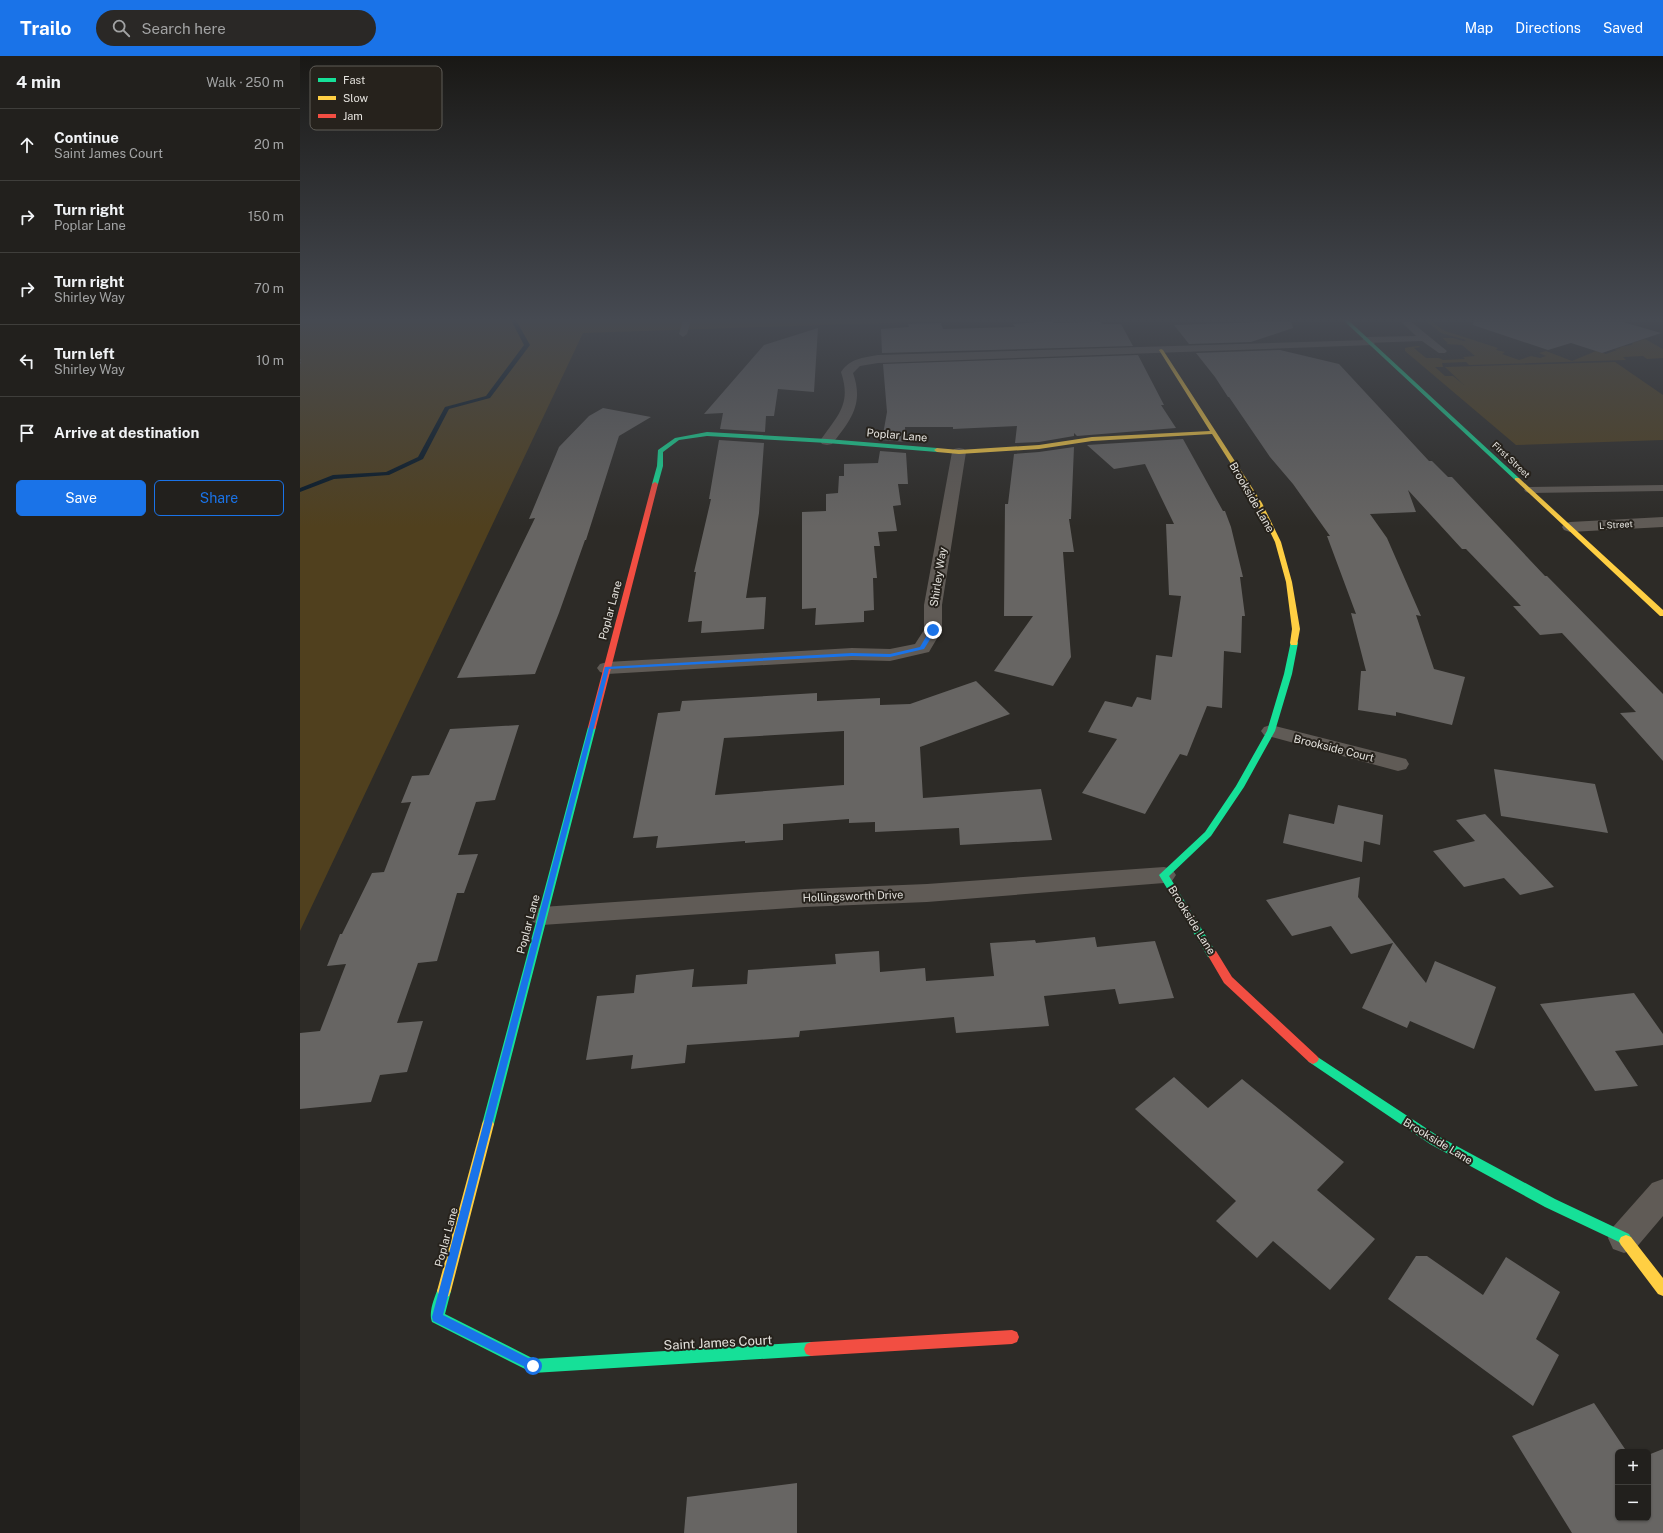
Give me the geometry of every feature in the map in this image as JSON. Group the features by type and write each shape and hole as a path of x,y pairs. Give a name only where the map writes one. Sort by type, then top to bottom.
{"street":[{"path":"827,441 842,423 852,404 851,389"},
{"name":"Brookside Lane","path":"1186,389 1259,503 1278,542 1289,582 1296,629 1288,674 1271,731 1240,787 1208,834 1164,875 1228,980 1312,1058 1434,1140 1550,1203 1624,1238"},
{"name":"First Street","path":"1419,389 1663,614"},
{"name":"Poplar Lane","path":"437,1317 660,466 660,451 677,439 707,434 827,441 959,452 1039,448 1107,438 1214,432"},
{"name":"Shirley Way","path":"607,668 852,654 890,655 922,648 933,630 933,605 959,452"},
{"name":"L Street","path":"1570,527 1663,522"},
{"name":"Brookside Court","path":"1271,731 1398,764"},
{"name":"Hollingsworth Drive","path":"542,916 805,898 927,893 1164,875"},
{"path":"1663,1193 1624,1238 1663,1289"},
{"name":"Saint James Court","path":"437,1317 533,1366 1012,1337"}],"lane":[{"path":"1530,490 1663,488"}],"shaded area":[{"path":"300,389 557,389 300,931"},
{"path":"1450,389 1654,389 1663,395 1663,440 1516,445"}],"building":[{"path":"726,389 814,389 814,392 778,389 774,416 766,416 765,432 720,429 723,413 704,414"},
{"path":"885,389 1156,389 1164,405 1161,405 1176,428 1077,436 1074,433 1074,436 1039,442 1015,443 1017,426 953,429 953,427 905,427 906,442 882,440 887,412"},
{"path":"1223,389 1362,389 1429,461 1432,461 1448,477 1452,477 1545,576 1547,576 1663,694 1663,761 1620,713 1636,712 1562,633 1540,635 1513,606 1521,606 1466,549 1462,549 1408,490 1416,512 1370,514 1387,538 1421,616 1416,615 1434,669 1465,677 1452,725 1396,712 1396,716 1358,710 1361,671 1366,671 1351,613 1356,614 1327,536 1330,536 1293,484 1270,457"},
{"path":"603,408 651,417 619,436 586,540 535,674 457,678 535,518 529,519 559,447 589,416"},
{"path":"1183,439 1223,511 1225,511 1231,527 1243,577 1240,577 1245,616 1242,616 1241,653 1224,651 1222,708 1207,706 1187,756 1180,754 1145,814 1082,793 1117,739 1088,732 1105,701 1132,707 1137,697 1151,700 1156,655 1172,657 1181,596 1169,595 1166,524 1174,524 1145,464 1114,469 1087,445"},
{"path":"719,440 764,443 759,513 746,598 766,597 764,629 701,633 702,621 688,622 696,572 694,572 711,499 709,499"},
{"path":"1074,447 1071,519 1069,519 1074,552 1063,552 1071,657 1053,686 994,671 1033,616 1004,616 1005,504 1008,504 1014,454"},
{"path":"880,451 906,453 908,484 898,484 901,505 893,506 897,531 878,532 880,546 874,546 877,578 873,578 874,610 864,611 864,622 815,625 816,608 802,609 802,512 826,511 826,494 838,493 839,476 844,476 844,464 878,463"},
{"path":"976,681 1010,714 920,747 923,798 1041,789 1052,840 960,845 959,828 875,832 875,822 849,823 849,819 783,824 783,840 745,843 745,841 656,848 658,836 633,838 658,713 680,711 682,701 817,693 817,701 880,698 880,705 910,704","holes":["844,731 844,785 715,795 724,738"]},
{"path":"519,725 495,800 476,802 458,855 478,854 464,893 457,893 437,961 418,963 397,1023 423,1021 407,1072 380,1075 371,1102 300,1109 300,1033 320,1031 346,964 327,966 340,934 342,934 372,873 384,872 411,802 401,803 412,776 429,775 450,729"},
{"path":"1494,769 1595,784 1608,833 1501,816"},
{"path":"1338,805 1383,815 1380,845 1364,841 1362,862 1283,843 1289,814 1334,824"},
{"path":"1485,814 1554,887 1520,895 1504,878 1464,887 1433,851 1475,841 1456,820"},
{"path":"1360,877 1358,897 1426,983 1435,961 1496,987 1474,1049 1410,1021 1407,1028 1362,1008 1393,943 1351,954 1331,926 1292,936 1266,900"},
{"path":"1095,937 1097,947 1155,941 1174,998 1119,1004 1115,989 1044,996 1049,1026 956,1033 954,1017 800,1031 799,1037 687,1045 685,1063 631,1069 633,1055 586,1060 597,996 634,993 636,975 694,969 692,987 747,984 748,970 836,964 835,954 879,951 880,972 925,968 926,981 994,976 990,943 1035,940 1036,943"},
{"path":"1634,993 1663,1034 1663,1045 1615,1051 1638,1086 1595,1091 1540,1004"},
{"path":"1174,1077 1208,1108 1242,1079 1344,1162 1317,1190 1375,1239 1330,1290 1273,1241 1257,1258 1216,1221 1236,1201 1135,1109"},
{"path":"1416,1256 1427,1256 1483,1295 1506,1257 1560,1292 1536,1339 1559,1355 1533,1406 1388,1299"},
{"path":"1594,1403 1625,1449 1615,1449 1615,1521 1651,1521 1651,1454 1663,1449 1663,1533 1572,1533 1512,1436"},
{"path":"797,1483 797,1533 684,1533 687,1497"}],"waterway":[{"path":"300,490 333,477 387,474 421,458 447,408 488,397 494,389"}],"traffic: fast":[{"path":"1420,389 1517,479"},
{"path":"655,484 660,466 660,451 677,439 707,434 827,441 937,450"},
{"path":"1212,954 1164,875 1208,834 1240,787 1271,731 1288,674 1294,643"},
{"path":"488,1124 592,727"},
{"path":"1313,1059 1434,1140 1550,1203 1624,1238 1626,1241"},
{"path":"444,1291 437,1317 533,1366 811,1349"}],"traffic: slow":[{"path":"1186,389 1259,503 1278,542 1289,582 1296,629 1294,643"},
{"path":"937,450 959,452 1039,447 1092,439 1214,432"},
{"path":"1517,479 1663,614"},
{"path":"444,1291 488,1124"},
{"path":"1626,1241 1663,1289"}],"traffic: jam":[{"path":"592,727 655,484"},
{"path":"1212,954 1228,980 1313,1059"},
{"path":"811,1349 1012,1337"}],"route":[{"path":"533,1366 437,1317 607,668 852,654 890,655 922,648 933,630"}]}
